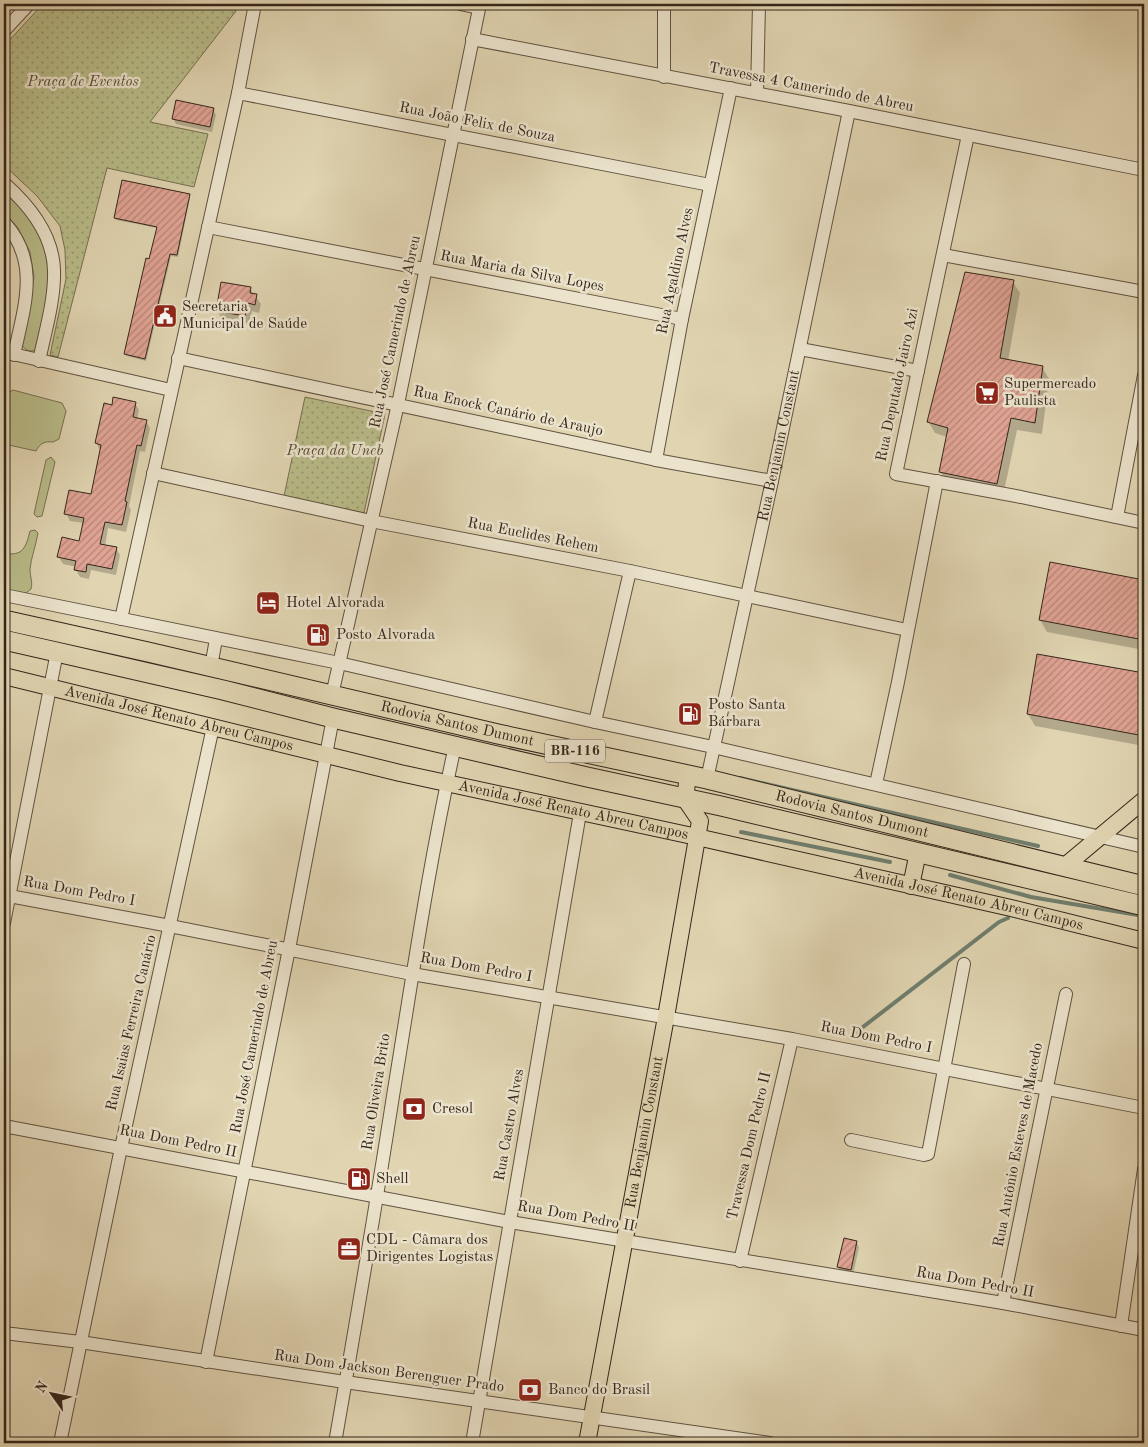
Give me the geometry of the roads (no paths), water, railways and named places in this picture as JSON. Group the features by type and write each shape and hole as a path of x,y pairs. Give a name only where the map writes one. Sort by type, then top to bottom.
{"highway":[{"name":"Rodovia Santos Dumont","path":"4,620 211,666 498,734 688,774 1144,886"},
{"name":"Rodovia Santos Dumont","path":"4,640 1144,906"}],"main road":[{"name":"Avenida José Renato Abreu Campos","path":"4,676 326,755 580,813 699,829 911,886 1011,908 1144,941"},
{"path":"688,774 685,799 699,829 722,806 727,784"},
{"path":"1065,866 1144,800"},
{"name":"Rua Benjamin Constant","path":"587,1443 699,829"},
{"path":"911,886 918,852"}],"street":[{"path":"4,31 29,4"},
{"path":"121,620 238,94 255,4"},
{"path":"460,4 479,6"},
{"path":"664,4 664,77"},
{"path":"757,93 759,4"},
{"name":"Rua José Camerindo de Abreu","path":"332,695 398,404 479,6"},
{"name":"Travessa 4 Camerindo de Abreu","path":"472,39 664,77 757,93 1144,170"},
{"name":"Rua Agaldino Alves","path":"656,460 682,319 731,88"},
{"name":"Rua João Felix de Souza","path":"238,94 710,185"},
{"name":"Rua Benjamin Constant","path":"707,779 772,481 849,111"},
{"name":"Rua Deputado Jairo Azi","path":"937,481 896,474 968,135"},
{"path":"4,183 28,206 39,223 49,244 54,268 54,287 40,361"},
{"path":"4,222 12,230 24,257 28,273 27,291 9,354 171,390"},
{"name":"Rua Maria da Silva Lopes","path":"208,227 682,319"},
{"path":"944,255 1144,292"},
{"path":"800,349 918,371"},
{"name":"Rua Enock Canário de Araujo","path":"178,358 656,460 772,481"},
{"path":"1117,518 1144,375"},
{"name":"Rua Euclides Rehem","path":"153,473 371,521 630,571 908,630"},
{"path":"876,784 937,481 1144,523"},
{"path":"595,722 630,571"},
{"path":"4,595 339,663 876,784 1144,847"},
{"path":"211,666 216,639"},
{"path":"4,923 6,895 57,652"},
{"name":"Rua José Camerindo de Abreu","path":"206,1362 289,949 333,718"},
{"name":"Rua Isaias Ferreira Canário","path":"60,1443 121,1148 214,727"},
{"name":"Rua Oliveira Brito","path":"335,1443 377,1197 412,974 446,783 455,746"},
{"name":"Rua Castro Alves","path":"472,1443 580,813"},
{"name":"Rua Dom Pedro I","path":"6,895 412,974 792,1039 1144,1108"},
{"path":"851,1140 924,1155 928,1154 964,964"},
{"name":"Rua Antônio Esteves de Macedo","path":"1004,1303 1066,994"},
{"name":"Travessa Dom Pedro II","path":"740,1260 792,1039"},
{"name":"Rua Dom Pedro II","path":"4,1126 510,1222 1004,1303 1144,1330"},
{"path":"1120,1326 1144,1169"},
{"name":"Rua Dom Jackson Berenguer Prado","path":"4,1333 80,1342 206,1362 770,1443"}],"waterway":[{"path":"740,778 1038,846"},
{"path":"741,832 890,862"},
{"path":"950,875 1031,897 1144,916"},
{"path":"850,1037 999,922 1008,918"}],"place":[{"name":"Secretaria Municipal de Saúde","path":"165,316"},
{"name":"Supermercado Paulista","path":"987,393"},
{"name":"Hotel Alvorada","path":"268,603"},
{"name":"Posto Alvorada","path":"318,635"},
{"name":"Posto Santa Bárbara","path":"690,714"},
{"name":"Cresol","path":"414,1109"},
{"name":"Shell","path":"359,1179"},
{"name":"CDL - Câmara dos Dirigentes Logistas","path":"349,1249"},
{"name":"Banco do Brasil","path":"530,1390"}],"park label":[{"name":"Praça de Eventos","path":"83,82"},
{"name":"Praça da Uneb","path":"335,451"}]}
